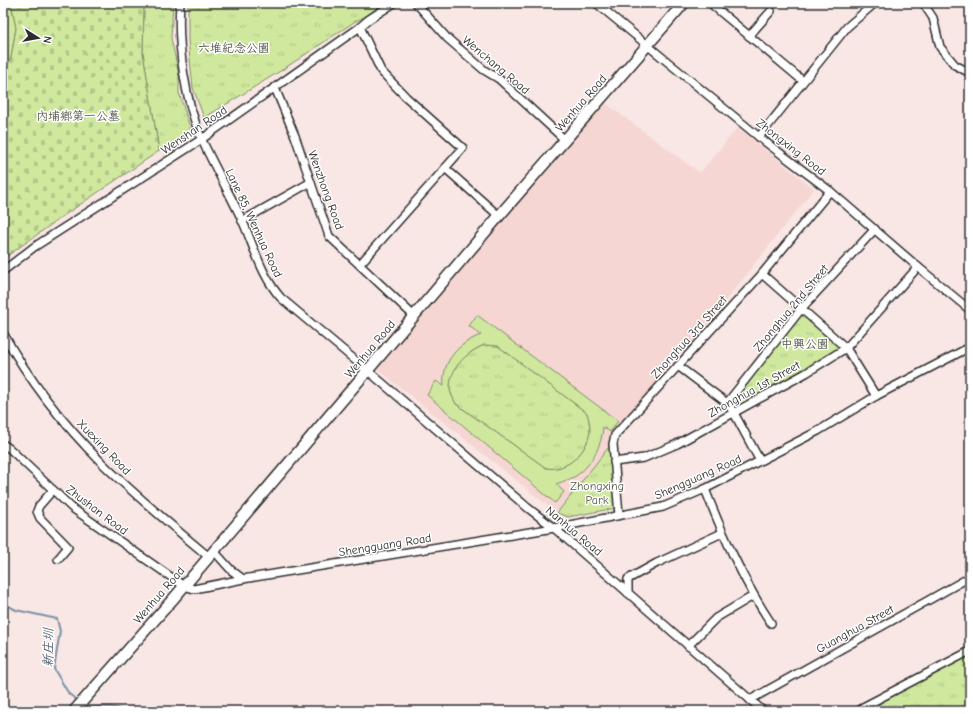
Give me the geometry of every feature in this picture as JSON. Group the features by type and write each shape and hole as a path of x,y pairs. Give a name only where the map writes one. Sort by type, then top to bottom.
{"street":[{"name":"Lane 85, Wenhua Road","path":"180,3 180,37 186,89 202,139 242,221 266,277 281,298 368,371"},
{"name":"Wenshan Road","path":"3,271 34,247 202,139 394,3"},
{"name":"Wenchang Road","path":"416,3 447,38 484,70 499,79 565,140"},
{"name":"Zhongxing Road","path":"596,3 759,136 830,191 970,310"},
{"name":"Wenhua Road","path":"74,711 212,554 499,216 684,3"},
{"path":"710,3 803,81"},
{"path":"759,136 847,28 874,3"},
{"path":"923,3 933,18 940,47 955,65 970,73"},
{"path":"749,36 771,11"},
{"path":"360,28 381,71 406,97 463,148 360,264"},
{"name":"Wenzhong Road","path":"275,88 295,136 329,236 414,316"},
{"path":"445,168 499,216"},
{"path":"242,221 311,182"},
{"name":"Zhonghua 3rd Street","path":"619,515 612,444 615,435 762,274 830,191"},
{"name":"Zhonghua 2nd Street","path":"727,403 802,308 875,229"},
{"name":"Zhonghua 1st Street","path":"614,462 644,458 677,444 806,373 846,348 918,267"},
{"path":"762,274 846,348 876,396"},
{"name":"Xuexing Road","path":"3,333 17,358 48,401 91,451 130,489 212,554"},
{"name":"Shengguang Road","path":"184,586 194,589 243,579 554,528 663,507 705,489 818,431 876,396 970,347"},
{"path":"678,366 727,403 760,461"},
{"name":"Nanhua Road","path":"368,371 528,508 554,528 763,711"},
{"name":"Zhushan Road","path":"3,444 10,448 72,508 184,586"},
{"path":"705,489 722,533 753,596 771,623"},
{"path":"53,490 39,506 37,511 40,518 68,547 58,559"},
{"path":"628,593 628,579 657,563 722,533"},
{"path":"212,554 243,579"},
{"name":"Guanghua Street","path":"750,700 970,577"},
{"path":"688,646 716,618 753,596"},
{"path":"858,711 970,651"}],"shaded area":[{"path":"605,103 700,173 738,127 814,189 557,513 376,368"}],"green space":[{"path":"3,3 11,3 16,28 11,58 3,72"},
{"name":"內埔鄉第一公墓","path":"11,3 144,3 143,53 159,151 3,259 3,72 11,58 16,28"},
{"name":"六堆紀念公園","path":"144,3 173,3 171,38 179,75 179,93 191,131 159,151 143,53"},
{"name":"六堆紀念公園","path":"188,3 384,3 282,70 204,118 193,88 188,40"},
{"name":"中興公園","path":"802,312 843,348 735,410 730,402"},
{"path":"477,315 618,421 610,432 603,427 598,449 585,468 574,477 556,484 564,492 555,503 427,395 436,381 444,386 445,369 453,354 473,338 481,335 469,326","holes":["484,345 498,346 587,413 590,429 588,439 585,447 575,459 568,464 561,467 546,468 456,404 450,392 450,382 452,375 460,362 471,352"]},
{"path":"484,345 498,346 587,413 590,432 585,447 575,459 561,467 546,468 456,404 450,390 450,382 455,368 471,352"},
{"name":"Zhongxing Park","path":"612,443 616,508 568,517 557,513"},
{"path":"970,655 970,711 877,711 879,704 888,698"}],"waterway":[{"name":"新庄圳","path":"3,603 16,610 57,619 60,631 54,669 69,694 78,701"},
{"path":"86,707 115,707 124,711"}]}
